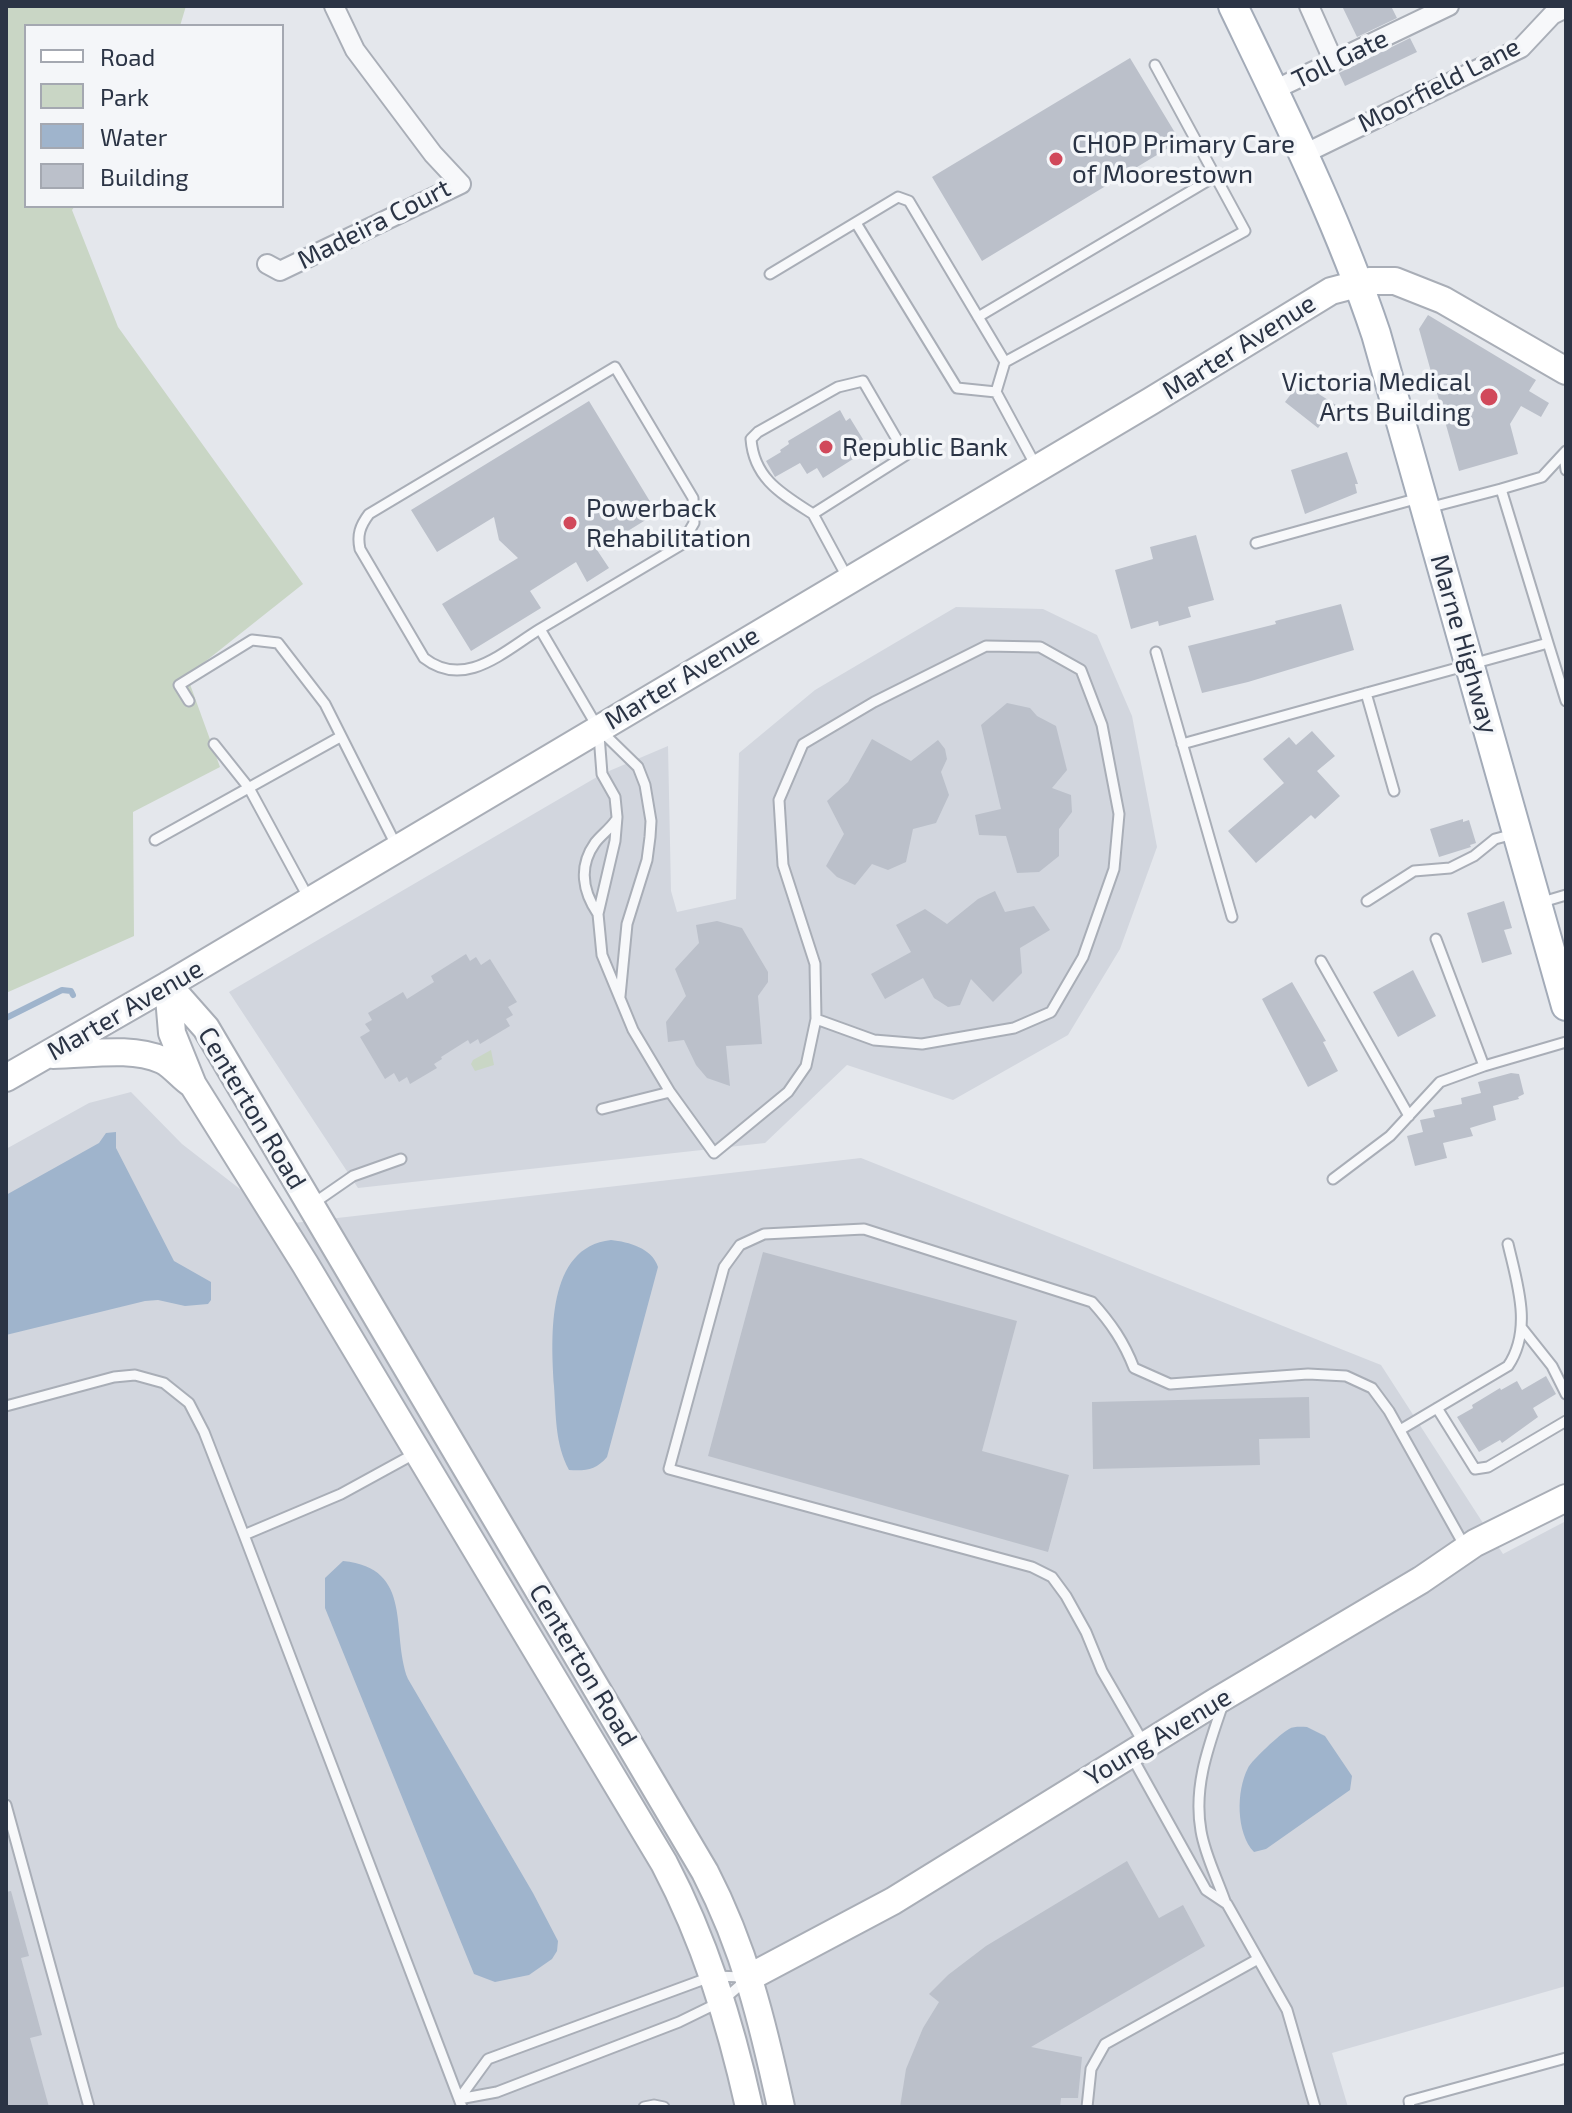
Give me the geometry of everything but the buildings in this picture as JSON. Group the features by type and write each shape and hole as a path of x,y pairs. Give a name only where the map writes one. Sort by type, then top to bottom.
{"main road":[{"name":"Marne Highway","path":"1233,6 1306,153 1359,283 1537,903 1560,961 1566,1006"},
{"name":"Marter Avenue","path":"6,1078 1151,401 1316,297 1359,283 1395,281 1443,300 1566,371"},
{"name":"Centerton Road","path":"168,985 172,1033 193,1085 664,1863 686,1906 722,2001 749,2107"},
{"name":"Centerton Road","path":"168,985 206,1028 705,1872 733,1930 750,1977 781,2107"},
{"path":"49,1055 108,1052 143,1055 164,1061 193,1085"},
{"name":"Young Avenue","path":"750,1977 893,1901 1421,1580 1466,1549 1566,1498"}],"street":[{"name":"Madeira Court","path":"267,264 280,271 461,184 433,154 355,50 334,6"},
{"path":"1309,6 1334,62"},
{"name":"Toll Gate","path":"1274,90 1449,6"},
{"name":"Moorfield Lane","path":"1306,153 1521,48 1552,15 1566,8"}],"lane":[{"path":"1038,468 996,392 1005,362 1245,231 1155,65"},
{"path":"978,317 1216,176"},
{"path":"770,274 898,197 909,201 1005,362"},
{"path":"856,223 957,388 996,392"},
{"path":"615,367 693,498 694,523 681,545 540,629 475,668 448,672 435,667 424,658 360,549 359,531 369,514 615,367"},
{"path":"813,514 906,455 863,381 838,387 758,432 751,439 752,453 773,489 813,514 849,580"},
{"path":"1256,543 1424,503 1501,489 1542,477 1565,452"},
{"path":"1565,452 1566,470"},
{"path":"1501,489 1566,701"},
{"path":"540,629 598,728 638,767 645,785 651,821 647,860 627,924 620,996"},
{"path":"189,701 179,685 252,640 278,643 325,704 397,848"},
{"path":"1182,744 1548,643"},
{"path":"598,728 602,774 615,797 617,817 615,841 598,914 602,955 633,1030 670,1092 714,1153 788,1092 806,1066 816,1019 815,964 783,865 779,800 803,744 874,702 986,646 1040,647 1081,670 1102,725 1119,814 1114,869 1083,957 1051,1012 1014,1028 922,1044 874,1040 816,1019"},
{"path":"1156,652 1232,917"},
{"path":"1366,693 1394,791"},
{"path":"155,840 340,737"},
{"path":"214,744 249,788 310,900"},
{"path":"598,914 586,893 585,865 596,841 617,817"},
{"path":"1367,901 1414,871 1450,868 1474,856 1495,839 1517,833"},
{"path":"1537,903 1566,895"},
{"path":"1436,939 1484,1066"},
{"path":"1321,961 1409,1116"},
{"path":"1333,1179 1390,1136 1440,1082 1566,1042"},
{"path":"602,1109 670,1092"},
{"path":"311,1205 353,1176 401,1159"},
{"path":"1227,1904 1206,1890 1138,1750 1086,1632 1052,1577 1021,1564 669,1469 724,1267 740,1245 764,1234 864,1229 1092,1302 1118,1334 1134,1368 1170,1384 1308,1374 1346,1376 1372,1388 1400,1430 1466,1549"},
{"path":"1400,1430 1508,1366 1516,1354 1521,1327 1521,1298 1508,1244"},
{"path":"1521,1327 1552,1366 1566,1394"},
{"path":"6,1406 123,1375 152,1377 164,1383 182,1396 196,1413 460,2103"},
{"path":"1437,1408 1475,1469 1488,1467 1566,1421"},
{"path":"244,1535 341,1494 417,1453"},
{"path":"1226,1696 1206,1755 1199,1818 1204,1843 1227,1904 1287,2010 1315,2107"},
{"path":"6,1805 89,2107"},
{"path":"1087,2107 1091,2069 1105,2044 1258,1959"},
{"path":"460,2103 488,2059 713,1976 750,1977"},
{"path":"460,2103 497,2092 679,2022 722,2001 750,1977"},
{"path":"1410,2107 1409,2101 1566,2058"},
{"path":"644,2107 664,2107"}],"shaded area":[{"path":"956,607 1043,609 1097,635 1132,716 1157,847 1120,949 1068,1035 953,1100 847,1065 765,1143 358,1188 229,992 602,774 668,746 671,891 677,912 736,899 739,753 815,690"},
{"path":"131,1092 182,1144 285,1224 861,1158 1381,1365 1503,1554 1566,1521 1566,1986 1332,2053 1348,2107 6,2107 6,1149 89,1103"}],"green space":[{"path":"6,6 186,6 181,24 24,24 24,208 74,208 118,327 303,584 187,676 220,767 133,812 134,936 6,993"},
{"path":"491,1050 494,1065 475,1071 471,1064 473,1060"}],"water":[{"path":"116,1132 116,1148 174,1261 211,1282 211,1300 208,1304 185,1306 158,1300 145,1301 6,1335 6,1195 99,1143 106,1133"},
{"path":"611,1240 632,1244 645,1251 658,1267 607,1457 590,1469 569,1470 561,1450 556,1418 552,1344 557,1297 574,1259 590,1246"},
{"path":"343,1561 366,1566 381,1576 390,1589 396,1605 408,1679 558,1941 552,1959 529,1975 495,1982 474,1974 325,1608 325,1578"},
{"path":"1293,1727 1307,1727 1325,1736 1352,1776 1350,1790 1266,1849 1254,1852 1241,1823 1240,1800 1244,1777 1260,1753 1285,1732"}],"waterway":[{"path":"6,1018 62,990 71,991 73,995"}],"place":[{"name":"CHOP Primary Care of Moorestown","path":"1056,159"},
{"name":"Victoria Medical Arts Building","path":"1489,397"},
{"name":"Republic Bank","path":"826,447"},
{"name":"Powerback Rehabilitation","path":"570,523"}]}
